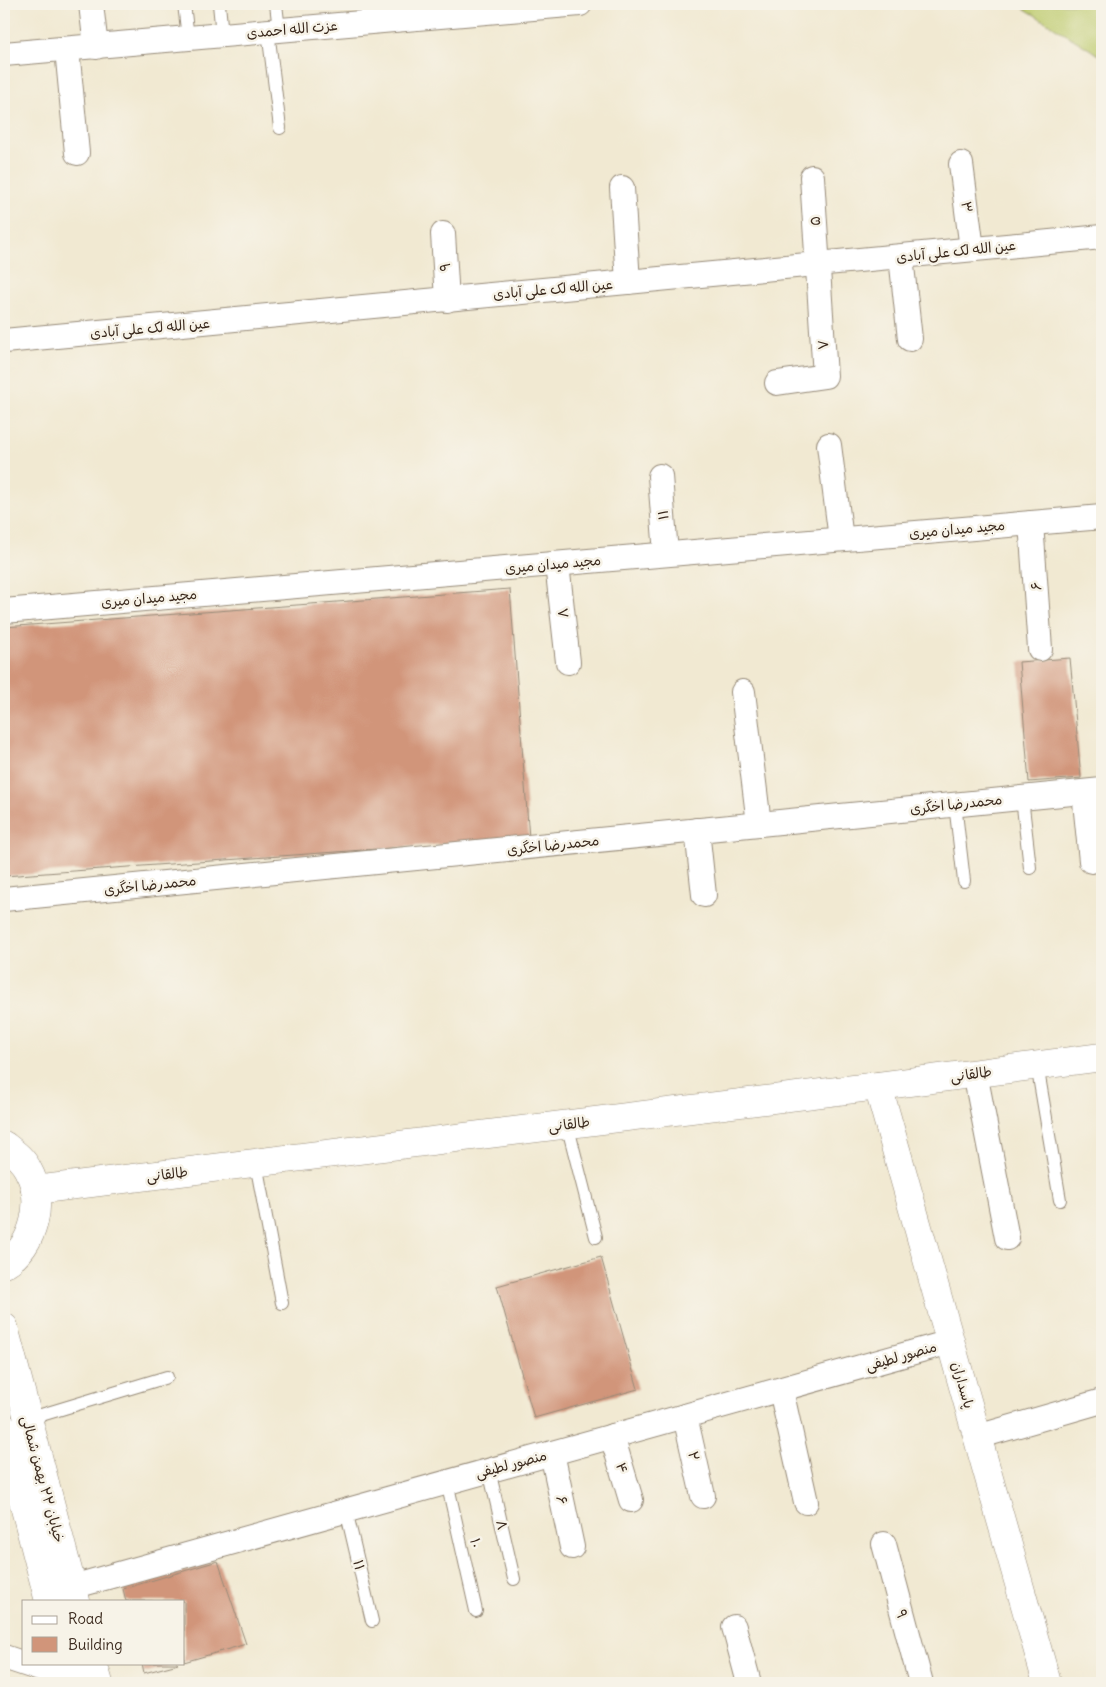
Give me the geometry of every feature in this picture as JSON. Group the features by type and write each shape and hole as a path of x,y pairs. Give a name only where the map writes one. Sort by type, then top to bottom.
{"street":[{"path":"91,4 96,46"},
{"name":"عزت الله احمدی","path":"4,54 580,4"},
{"path":"67,49 76,153"},
{"name":"۳","path":"961,164 972,250"},
{"name":"۵","path":"812,177 818,264"},
{"path":"622,188 628,282"},
{"name":"۹","path":"443,234 447,300"},
{"name":"عین الله لک علی آبادی","path":"4,341 1102,237"},
{"path":"901,257 910,339"},
{"name":"۷","path":"777,383 825,376 818,264"},
{"path":"830,445 841,539"},
{"name":"۱۱","path":"660,476 666,554"},
{"name":"مجید میدان میری","path":"4,611 1102,517"},
{"name":"۶","path":"1031,523 1040,649"},
{"name":"۸","path":"557,564 568,662"},
{"path":"743,692 759,824"},
{"path":"1091,861 1093,791"},
{"name":"محمدرضا اخگری","path":"4,899 1093,791"},
{"path":"697,830 704,895"},
{"name":"طالقانی","path":"35,1190 1102,1057"},
{"path":"975,1073 1007,1238"},
{"name":"پاسداران","path":"878,1086 1047,1683"},
{"path":"4,1145 16,1153 28,1170 35,1190 36,1210 32,1230 22,1248 4,1264"},
{"name":"خیابان ۲۲ بهمن شمالی","path":"4,1327 16,1423 66,1596"},
{"name":"منصور لطیفی","path":"66,1596 346,1510 950,1342"},
{"path":"781,1390 806,1502"},
{"path":"977,1437 1102,1401"},
{"name":"۲","path":"685,1416 704,1496"},
{"name":"۴","path":"612,1436 631,1500"},
{"name":"۶","path":"552,1453 572,1547"},
{"name":"۹","path":"884,1544 921,1683"},
{"path":"734,1626 749,1683"},
{"path":"4,1657 22,1662"},
{"path":"29,1664 69,1675"},
{"path":"93,1664 99,1683"}],"lane":[{"path":"184,4 188,38"},
{"path":"219,4 222,35"},
{"path":"276,4 273,31 280,128"},
{"path":"1022,798 1030,868"},
{"path":"955,804 964,881"},
{"path":"1037,1065 1060,1200"},
{"path":"567,1124 596,1237"},
{"path":"256,1163 282,1303"},
{"path":"16,1423 167,1377"},
{"name":"۸","path":"489,1470 514,1579"},
{"name":"۱۰","path":"447,1482 476,1611"},
{"name":"۱۱","path":"346,1510 372,1621"}],"green space":[{"path":"1017,4 1102,4 1102,57"}],"building":[{"path":"510,589 529,838 4,876 4,627"},
{"path":"1070,658 1081,778 1029,782 1019,662"},
{"path":"601,1257 638,1389 534,1418 497,1286"},
{"path":"218,1561 246,1644 185,1662 185,1600 126,1600 123,1589"},
{"path":"142,1664 178,1664 144,1673"}]}
